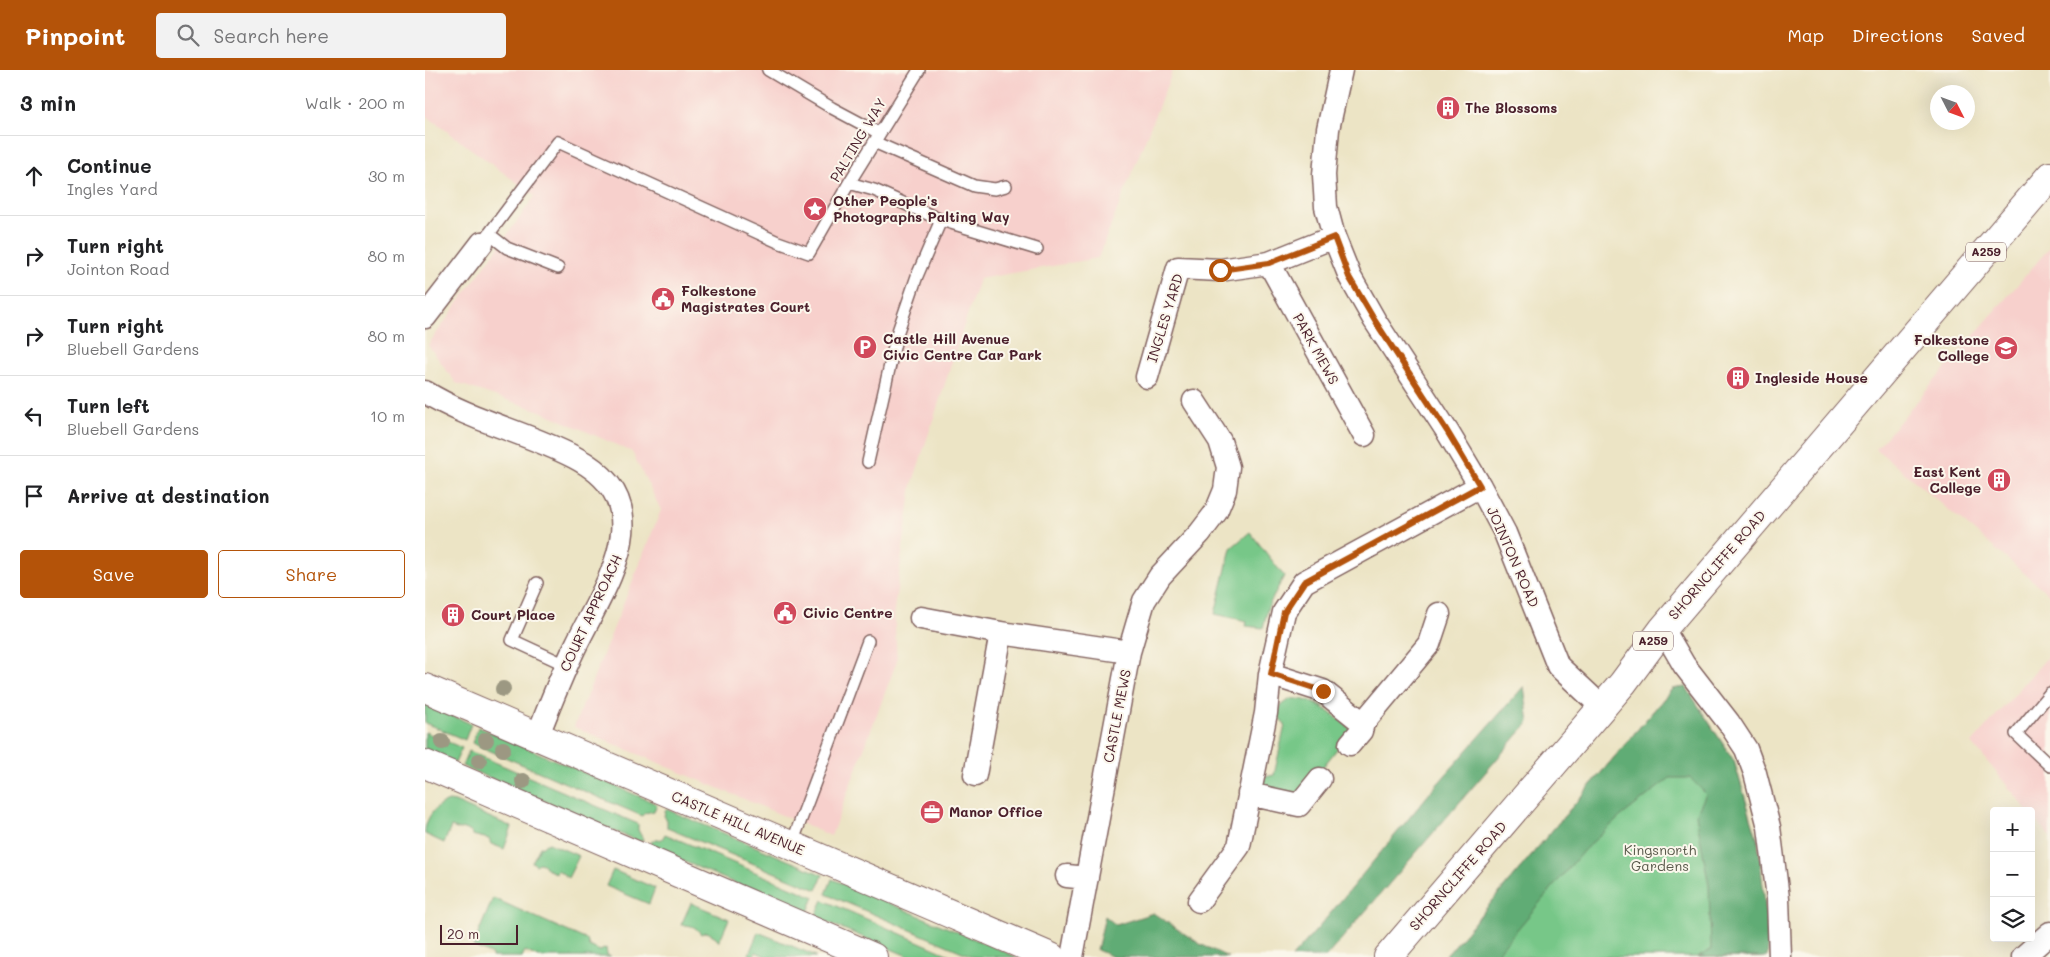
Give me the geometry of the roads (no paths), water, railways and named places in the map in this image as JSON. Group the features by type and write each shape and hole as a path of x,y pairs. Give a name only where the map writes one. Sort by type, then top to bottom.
{"main road":[{"name":"SHORNCLIFFE ROAD","path":"1388,957 1603,707 1663,629 2050,176"},
{"name":"CASTLE HILL AVENUE","path":"425,688 1051,957"},
{"path":"426,767 873,957"}],"street":[{"name":"JOINTON ROAD","path":"1341,70 1328,129 1324,175 1326,206 1334,237 1349,277 1480,486 1505,533 1558,666 1603,707"},
{"name":"INGLES YARD","path":"1147,377 1178,268 1220,270 1269,263 1334,237"},
{"path":"425,317 485,238"},
{"name":"PARK MEWS","path":"1269,263 1364,435"},
{"name":"COURT APPROACH","path":"425,392 459,410 573,456 593,468 609,485 619,504 623,523 622,544 611,576 566,665 537,737"},
{"path":"1129,652 1143,601 1160,576 1200,533 1216,512 1225,490 1227,467 1220,441 1194,401"},
{"path":"1199,901 1239,846 1284,612 1304,582 1480,486"},
{"path":"1350,744 1361,731 1363,723 1429,644 1439,614"},
{"name":"CASTLE MEWS","path":"921,618 1001,633 1129,652 1077,877 1072,957"},
{"path":"1663,629 1684,666 1746,749 1755,773 1769,827 1778,898 1780,957"},
{"path":"975,775 1001,633"},
{"path":"1271,674 1323,691 1363,723"},
{"path":"1249,794 1299,805 1321,779"},
{"path":"2023,957 2050,933"}],"lane":[{"path":"768,70 877,137 974,186 995,189 1006,186"},
{"name":"PALTING WAY","path":"485,238 558,142 778,242 809,253 849,183 919,70"},
{"path":"849,183 874,190 941,220 1037,249"},
{"path":"868,462 897,334 917,276 941,220"},
{"path":"485,238 558,268"},
{"path":"537,583 512,640 566,665"},
{"path":"791,846 868,641"},
{"path":"2050,693 2015,734 2050,766"}],"place":[{"name":"The Blossoms","path":"1448,108"},
{"name":"Other People's Photographs Palting Way","path":"815,209"},
{"name":"Folkestone Magistrates Court","path":"663,299"},
{"name":"Castle Hill Avenue Civic Centre Car Park","path":"865,347"},
{"name":"Folkestone College","path":"2006,348"},
{"name":"Ingleside House","path":"1738,378"},
{"name":"East Kent College","path":"1999,480"},
{"name":"Civic Centre","path":"785,613"},
{"name":"Court Place","path":"453,615"},
{"name":"Manor Office","path":"932,812"}],"park label":[{"name":"Kingsnorth Gardens","path":"1660,858"}]}
